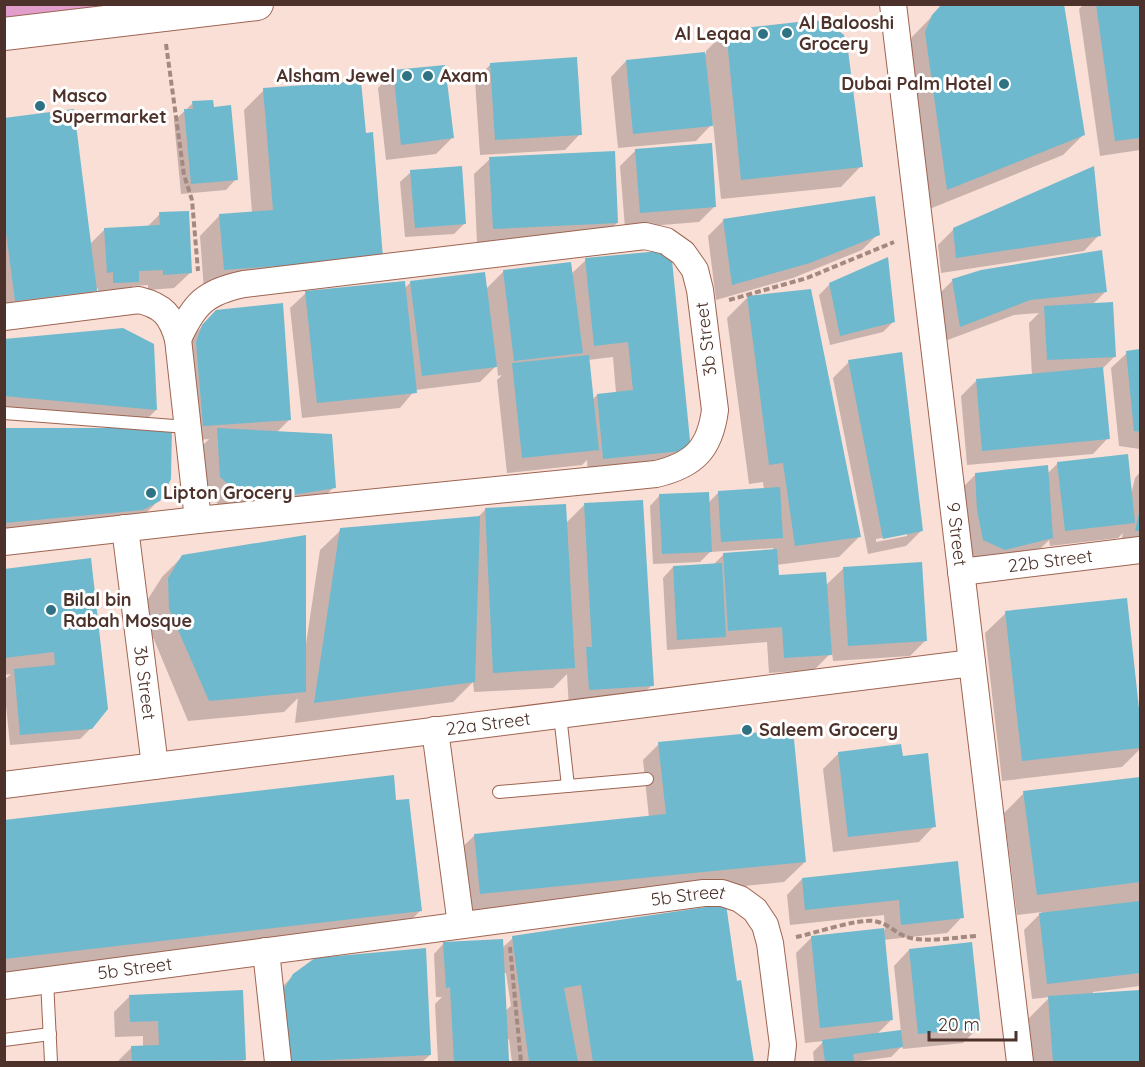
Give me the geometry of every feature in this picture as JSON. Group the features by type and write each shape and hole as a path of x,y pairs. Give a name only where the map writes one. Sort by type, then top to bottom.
{"street":[{"path":"4,34 257,4"},
{"name":"9 Street","path":"893,4 1020,1062"},
{"name":"3b Street","path":"4,542 656,474 675,470 692,460 705,446 712,428 715,410 695,270 683,253 666,241 645,236 244,284 221,289 201,302 186,320 178,339"},
{"path":"4,317 139,300 153,304 165,313 174,325 178,339 198,520"},
{"name":"3b Street","path":"125,528 155,766"},
{"name":"22b Street","path":"961,572 1140,550"},
{"name":"22a Street","path":"4,785 972,663"},
{"path":"435,730 461,925"},
{"name":"5b Street","path":"4,986 704,893 722,893 740,899 755,910 765,925 770,943 783,1045 781,1062"},
{"path":"266,951 278,1062"}],"lane":[{"path":"4,413 187,427"},
{"path":"560,715 568,786"},
{"path":"499,792 647,779"},
{"path":"48,980 51,1062"},
{"path":"4,1040 50,1034"}],"path":[{"path":"161,16 184,175 192,200 201,302"},
{"path":"702,308 807,278 920,232"},
{"path":"507,919 521,1062"},
{"path":"770,943 873,921 890,926 906,937 919,939 1005,934"}],"shaded area":[{"path":"5,4 246,5 5,34"}],"building":[{"name":"Dubai Palm Hotel","path":"942,4 1064,4 1085,135 947,190 925,32 932,15"},
{"path":"1096,4 1140,4 1140,138 1115,141"},
{"path":"816,20 833,26 844,35 848,50 863,167 741,180 726,30"},
{"path":"705,52 713,126 633,134 626,60"},
{"path":"577,57 582,135 495,140 490,63"},
{"path":"445,65 454,138 401,145 393,70"},
{"path":"361,81 366,133 373,132 383,258 224,270 219,214 273,210 263,88"},
{"path":"213,100 214,107 231,105 238,180 191,184 184,109 193,109 192,101"},
{"path":"74,109 97,291 15,301 4,217 4,118"},
{"path":"712,143 716,207 640,213 635,149"},
{"path":"615,151 618,223 493,229 489,157"},
{"path":"462,166 466,224 415,228 410,170"},
{"path":"1094,166 1101,236 956,258 953,228"},
{"path":"875,196 880,235 810,263 732,285 723,219"},
{"path":"189,211 192,273 163,275 163,270 139,271 139,282 113,283 113,272 107,273 104,228 160,225 159,212"},
{"path":"671,250 691,450 603,459 597,394 633,390 628,342 594,346 585,258"},
{"path":"1102,250 1107,292 1030,300 960,327 952,279 981,270"},
{"path":"888,257 895,322 840,336 829,283"},
{"path":"571,262 583,353 514,361 503,270"},
{"path":"485,272 497,367 422,376 410,281"},
{"path":"405,281 417,393 317,403 305,291"},
{"path":"811,289 861,537 795,546 783,463 769,465 747,296"},
{"path":"1113,302 1116,357 1047,360 1044,306"},
{"path":"283,303 291,420 203,426 196,342 202,325 216,310"},
{"path":"123,328 154,344 157,410 4,396 4,339"},
{"path":"1140,349 1140,432 1134,431 1126,351"},
{"path":"902,352 923,531 883,539 848,360"},
{"path":"589,355 599,450 522,458 512,363"},
{"path":"1103,367 1110,439 982,451 976,379"},
{"path":"4,428 172,428 171,479 160,501 143,510 4,523"},
{"path":"217,428 332,434 336,488 248,502 220,477"},
{"path":"1128,454 1135,523 1065,531 1057,462"},
{"path":"1048,465 1053,538 1005,550 983,540 977,510 975,473"},
{"path":"780,487 783,538 721,542 718,491"},
{"path":"709,492 712,552 662,554 659,494"},
{"path":"643,500 654,686 589,690 586,647 592,647 584,503"},
{"path":"566,504 575,668 493,673 485,508"},
{"path":"1140,509 1140,531 1135,531"},
{"path":"480,516 475,682 314,703 340,528"},
{"path":"306,535 306,692 209,701 169,609 168,578 182,555"},
{"path":"777,549 779,575 826,572 832,655 784,658 782,627 728,631 723,553"},
{"path":"91,558 108,709 92,729 20,735 14,669 55,665 54,652 4,658 4,569"},
{"path":"922,562 927,641 848,646 843,567"},
{"path":"722,563 726,637 677,640 673,566"},
{"path":"1127,598 1140,718 1140,748 1022,761 1005,611"},
{"path":"793,729 806,862 480,894 474,834 666,814 658,742"},
{"path":"901,744 903,756 928,753 936,827 848,837 838,752"},
{"path":"394,775 396,800 409,799 422,911 4,959 4,820"},
{"path":"1140,777 1140,882 1037,895 1023,791"},
{"path":"958,861 964,918 901,925 899,900 805,910 802,878"},
{"path":"1140,901 1140,973 1047,984 1039,913"},
{"path":"726,904 737,981 741,980 754,1062 593,1062 581,985 564,988 578,1062 529,1062 512,936"},
{"path":"884,928 893,1020 820,1028 811,936"},
{"path":"503,939 509,1061 454,1062 450,987 446,988 443,942"},
{"path":"972,942 981,1028 918,1034 909,949"},
{"path":"426,948 431,1055 288,1062 284,989 293,974 315,958"},
{"path":"243,990 246,1060 132,1062 131,1046 159,1045 158,1021 130,1022 129,995"},
{"path":"1140,990 1140,1062 1053,1062 1048,996"},
{"path":"901,1030 903,1047 853,1054 854,1062 825,1062 822,1040"}],"place":[{"name":"Al Balooshi Grocery","path":"787,33"},
{"name":"Al Leqaa","path":"763,34"},
{"name":"Alsham Jewel","path":"407,76"},
{"name":"Axam","path":"428,76"},
{"name":"Dubai Palm Hotel","path":"1004,84"},
{"name":"Masco Supermarket","path":"40,106"},
{"name":"Lipton Grocery","path":"151,493"},
{"name":"Bilal bin Rabah Mosque","path":"51,610"},
{"name":"Saleem Grocery","path":"747,730"}]}
